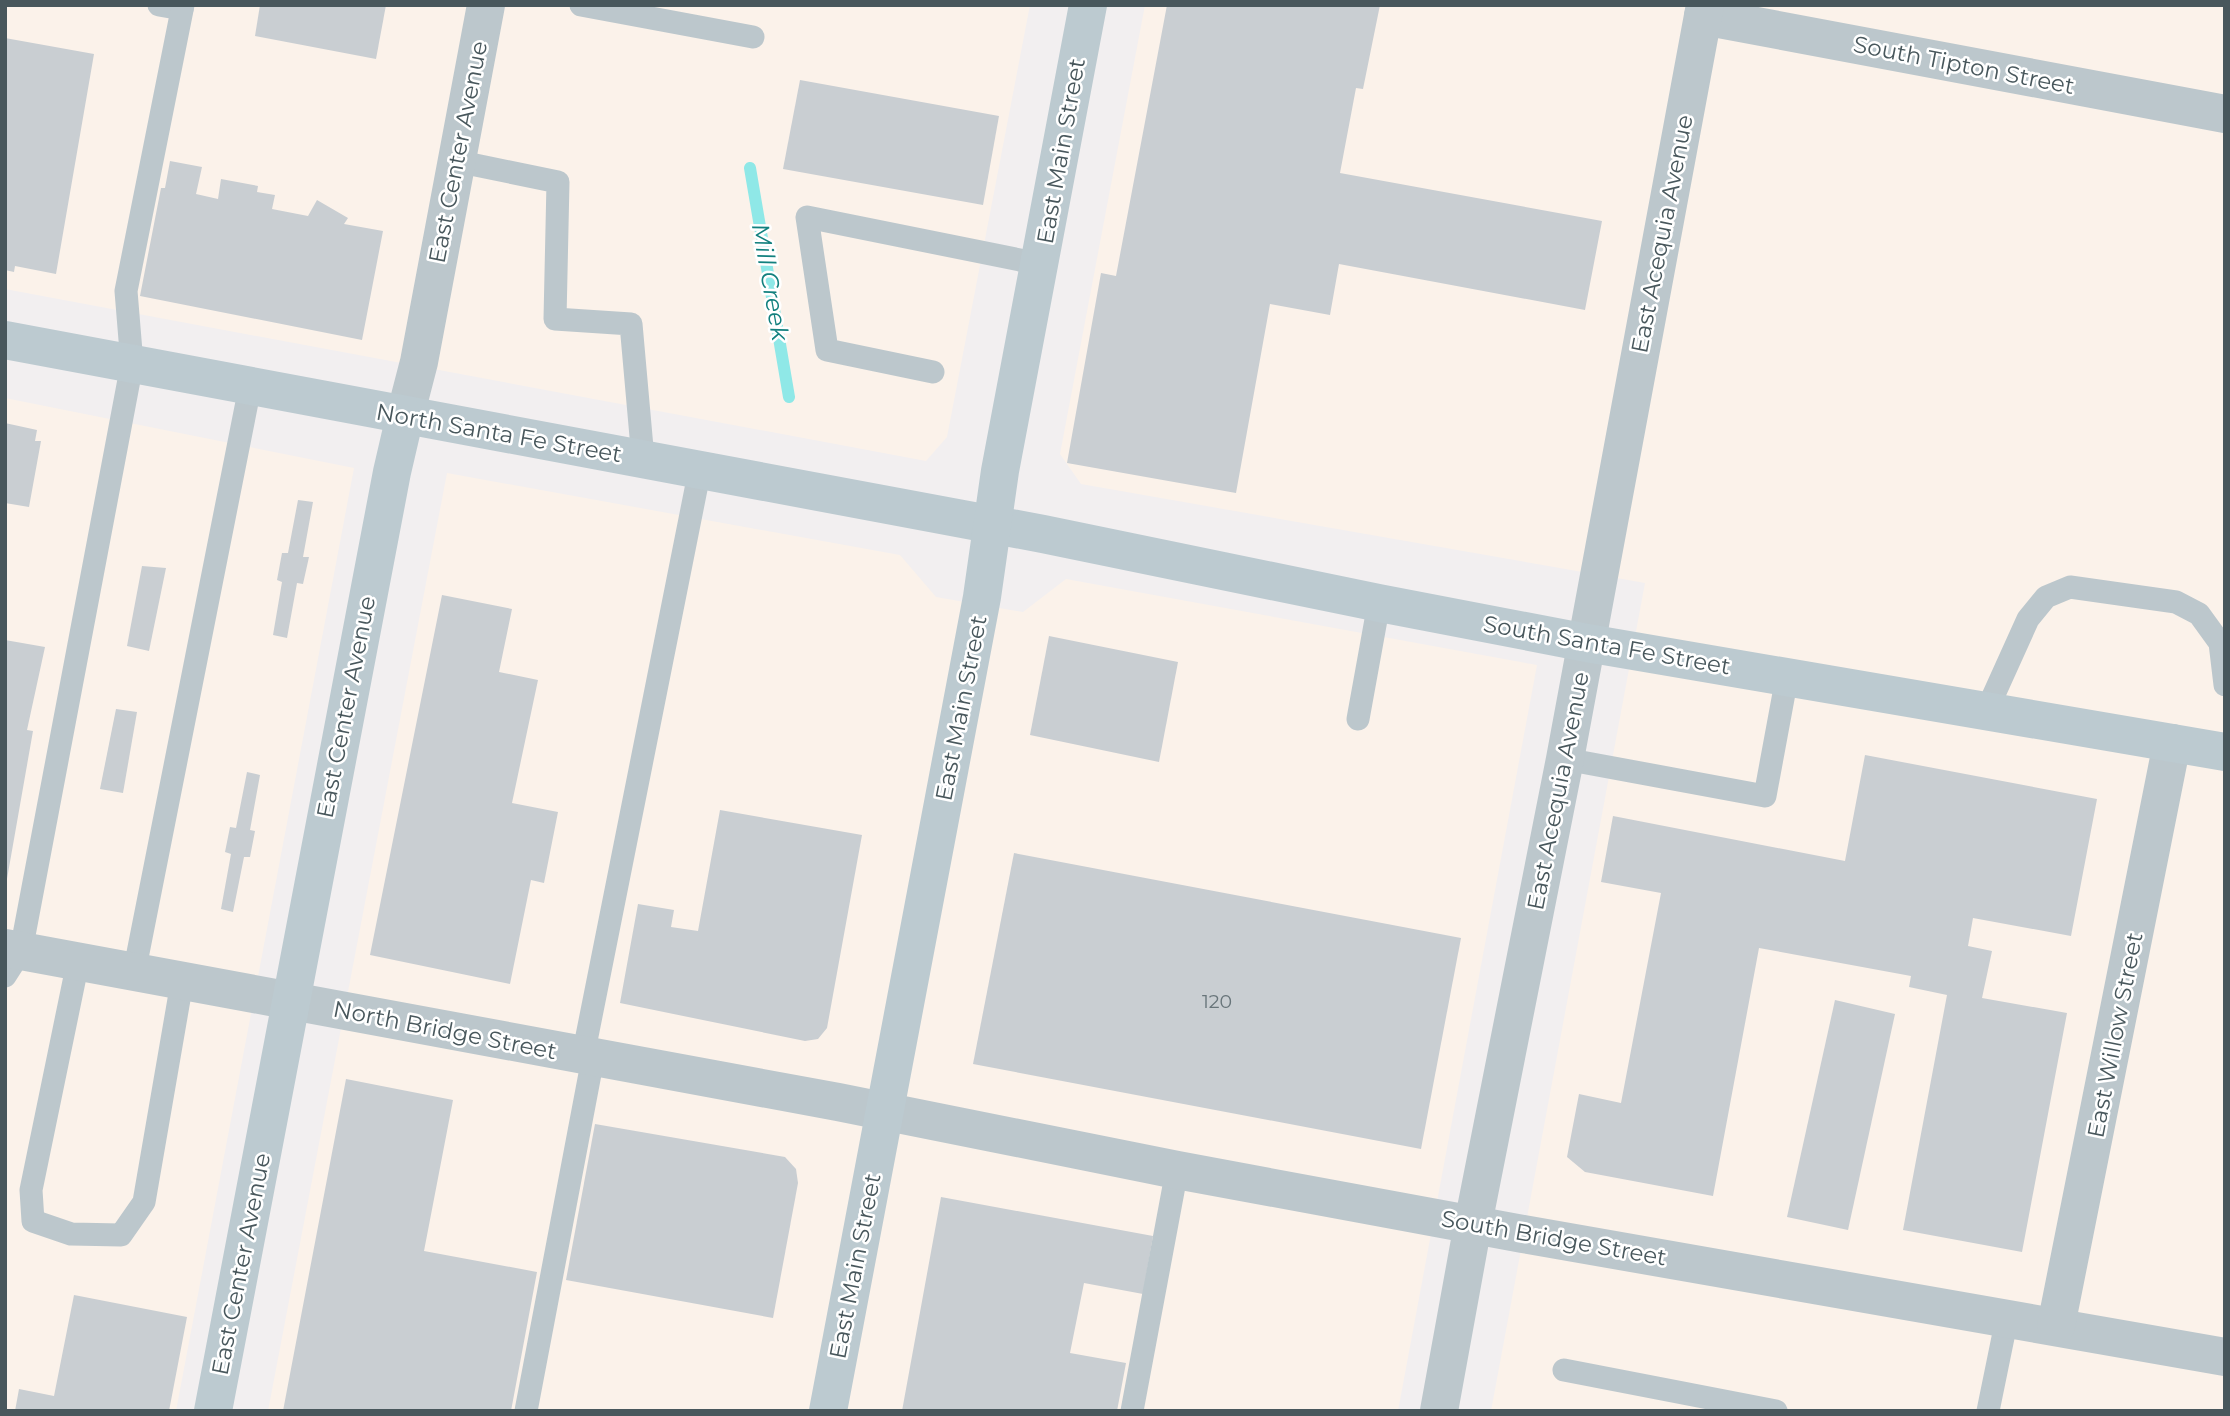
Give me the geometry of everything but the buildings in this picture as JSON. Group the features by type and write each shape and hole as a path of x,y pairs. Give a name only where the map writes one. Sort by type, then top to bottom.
{"street":[{"name":"East Center Avenue","path":"213,1411 389,486 419,362 486,5"},
{"name":"East Main Street","path":"828,1411 982,597 1000,471 1088,5"},
{"name":"South Tipton Street","path":"1704,11 2225,114"},
{"name":"East Acequia Avenue","path":"1439,1411 1587,643 1704,11"},
{"name":"North Santa Fe Street","path":"5,340 992,524"},
{"name":"South Santa Fe Street","path":"992,524 1587,643 2225,752"},
{"name":"East Willow Street","path":"2056,1326 2172,743"},
{"name":"North Bridge Street","path":"10,958 78,962 884,1111"},
{"name":"South Bridge Street","path":"884,1111 1177,1170 2225,1357"}],"lane":[{"path":"10,958 132,364 125,291 183,7 159,5"},
{"path":"581,5 753,37"},
{"path":"456,161 558,182 555,319 631,324 643,459"},
{"path":"933,372 827,350 807,217 1040,264"},
{"path":"134,972 250,387"},
{"path":"526,1411 588,1057 700,469"},
{"path":"1986,712 2028,619 2046,597 2070,587 2176,602 2199,614 2220,643 2225,685"},
{"path":"1358,719 1379,603"},
{"path":"1565,759 1765,796 1787,677"},
{"path":"78,962 31,1190 33,1221 71,1234 121,1235 144,1202 182,982"},
{"path":"1132,1411 1177,1170"},
{"path":"1988,1411 2007,1318"},
{"path":"1564,1370 1776,1411"}],"shaded area":[{"path":"5,5 1030,5 947,437 926,461 5,289"},
{"path":"1145,5 2225,5 2225,1411 1491,1411 1645,583 1081,484 1060,454"},
{"path":"5,398 354,468 176,1411 5,1411"},
{"path":"447,473 900,555 936,597 1023,612 1066,579 1537,665 1398,1411 268,1411"}],"waterway":[{"name":"Mill Creek","path":"750,168 789,397"}]}
